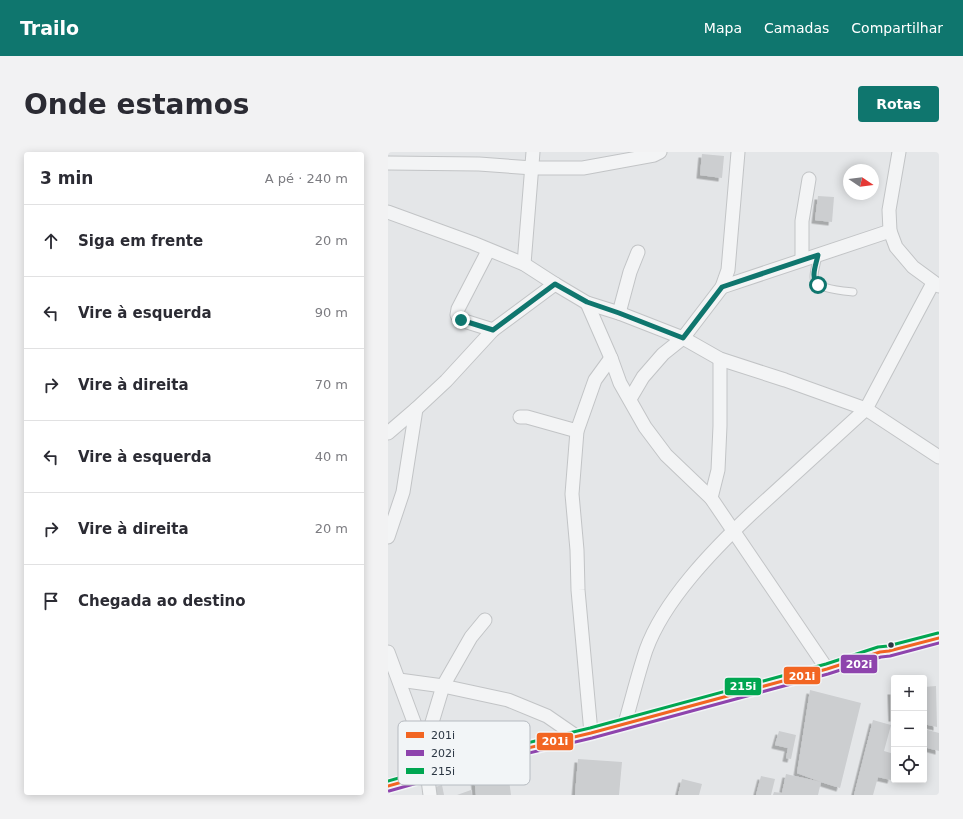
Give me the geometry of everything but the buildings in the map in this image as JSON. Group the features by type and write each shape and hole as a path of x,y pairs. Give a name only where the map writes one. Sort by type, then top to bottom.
{"street":[{"path":"524,264 533,152"},
{"path":"388,163 479,164 532,168 583,168 654,155 660,152"},
{"path":"630,399 643,377 663,354 683,338 722,287 728,270 738,152"},
{"path":"625,723 646,649 662,617 682,588 733,531 866,409 936,285 913,267 896,247 890,231 889,210 899,152"},
{"path":"802,260 802,221 809,179"},
{"path":"388,212 473,243 524,264 587,302 683,338 720,359 866,409 939,457"},
{"path":"722,287 890,231"},
{"path":"488,250 458,309 457,315 461,320 493,330"},
{"path":"619,313 626,284 638,252"},
{"path":"388,433 446,381 493,330 555,284"},
{"path":"587,302 620,383 646,427 666,455 711,498 827,669"},
{"path":"591,733 578,590 577,550 572,494 577,431 595,380 611,358"},
{"path":"711,498 718,470 720,426 720,359"},
{"path":"388,536 403,492 416,409"},
{"path":"520,417 527,417 577,431"},
{"path":"432,721 443,686 471,637 485,620"},
{"path":"530,747 591,733 827,669 880,652 939,638"},
{"path":"388,652 414,721"},
{"path":"399,680 443,686 508,700 547,716 576,736"},
{"path":"388,786 398,783"},
{"path":"429,785 430,795"}],"lane":[{"path":"818,255 814,277 815,282 818,285 829,288 853,292"}],"transit line":[{"name":"215i","path":"530,742 590,728 826,664 878,647 888,646 938,633"},
{"name":"201i","path":"530,747 591,733 827,669 880,652 939,638"},
{"name":"202i","path":"530,753 592,738 828,674 881,657 939,643"},
{"name":"215i","path":"388,781 398,778"},
{"name":"201i","path":"388,786 398,783"},
{"name":"202i","path":"389,791 410,785"}],"route":[{"path":"461,320 493,330 555,284 587,302 683,338 722,287 818,255 814,277 815,282 818,285"}]}
